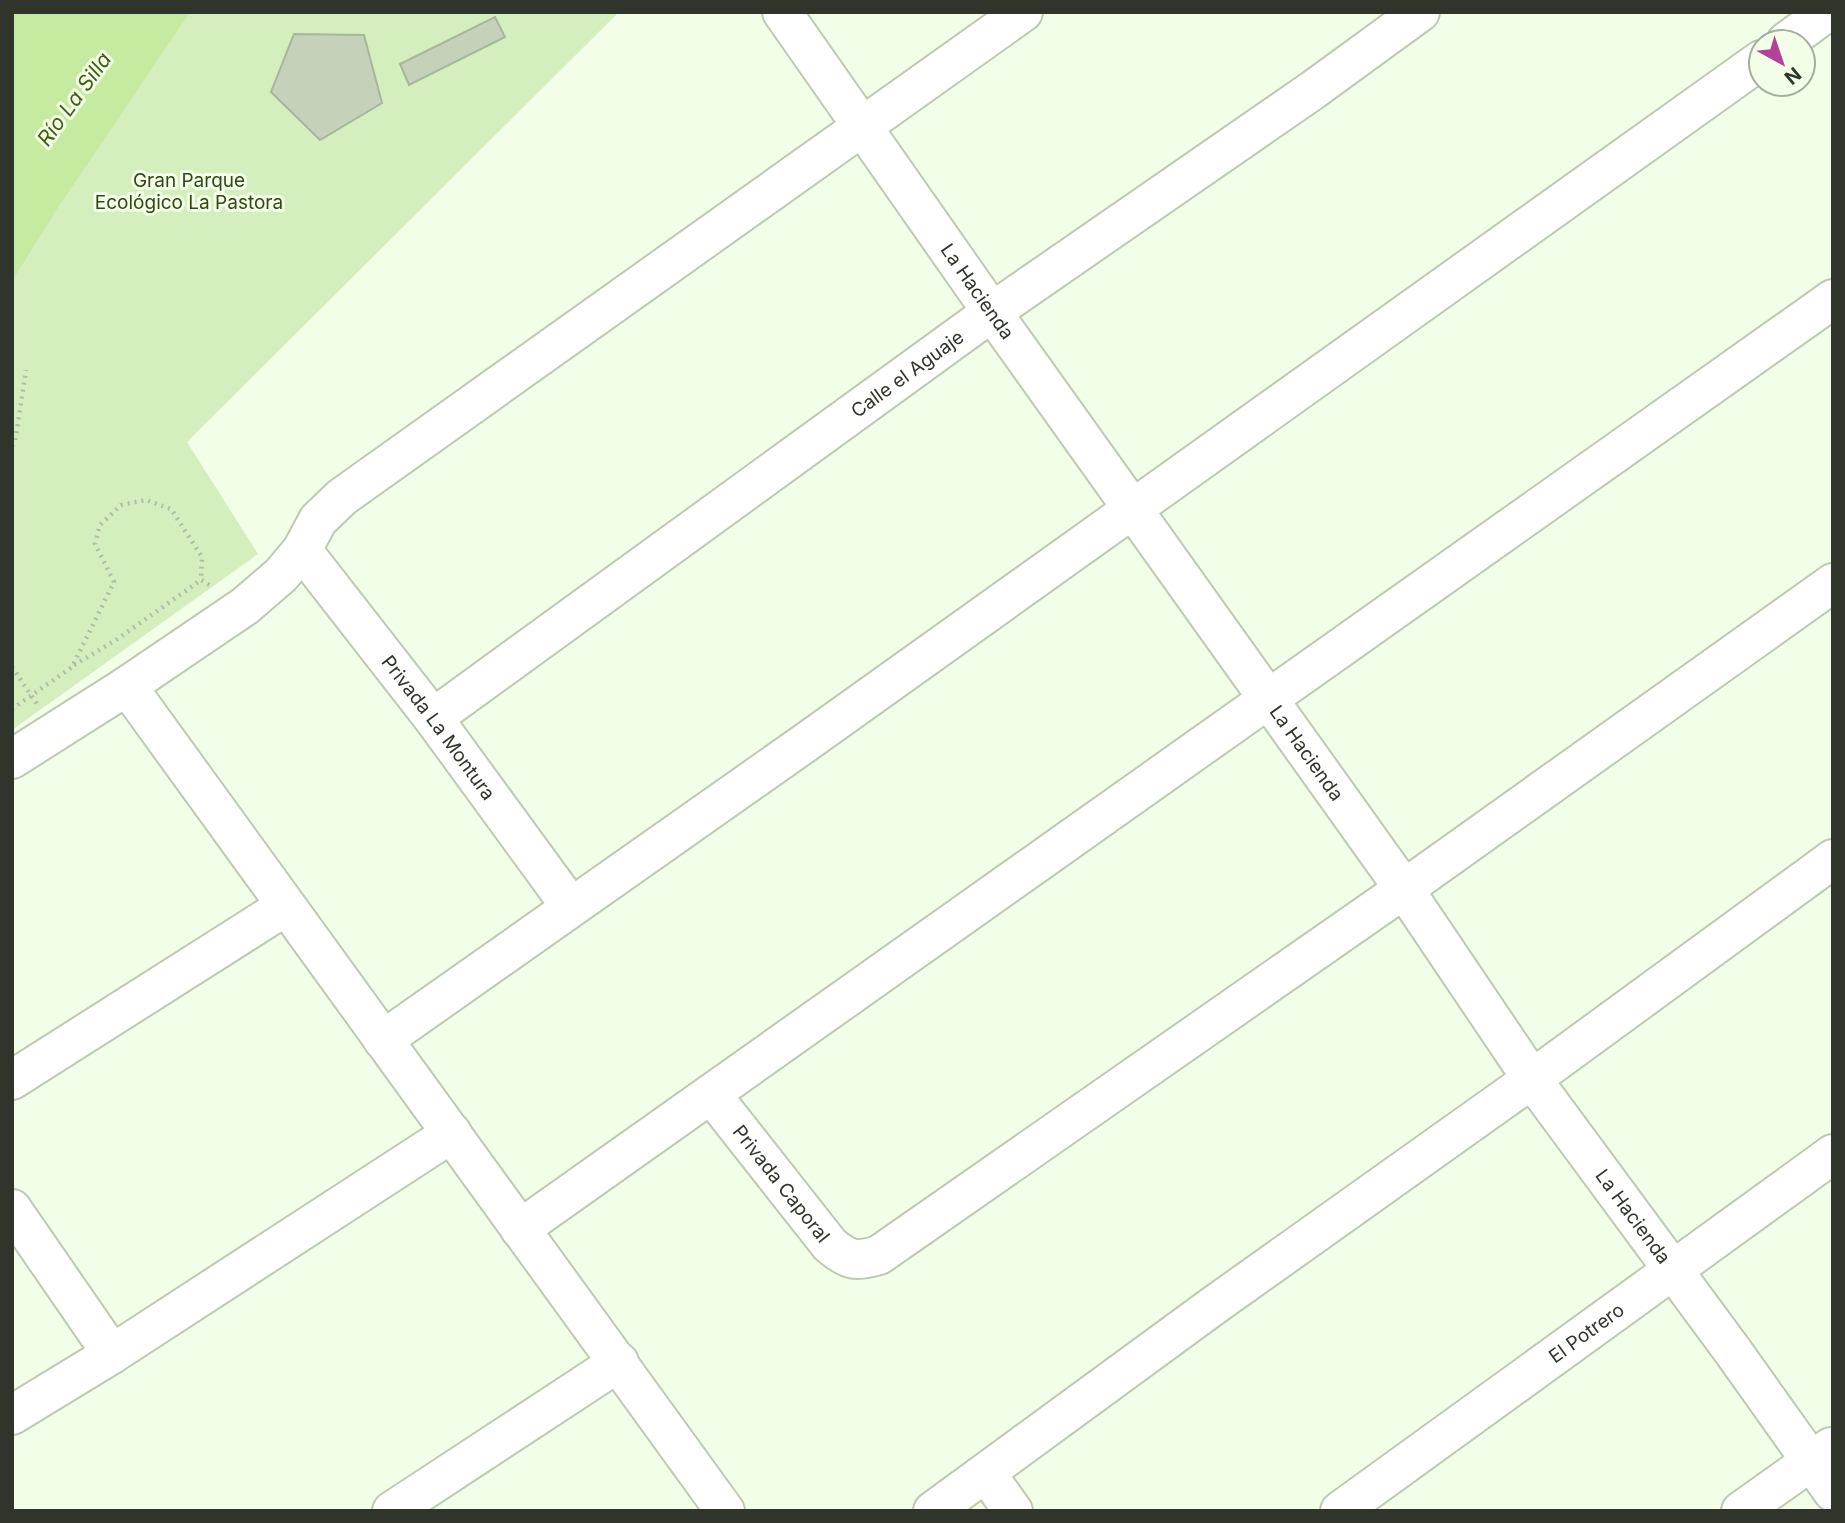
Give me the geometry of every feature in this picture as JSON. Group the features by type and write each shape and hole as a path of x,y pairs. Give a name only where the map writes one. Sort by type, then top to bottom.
{"street":[{"name":"La Hacienda","path":"782,12 992,312 1404,889 1532,1079 1672,1268 1826,1467"},
{"path":"12,760 246,606 281,575 302,550 318,520 342,497 1023,12"},
{"name":"Calle el Aguaje","path":"433,718 992,312 1313,90 1420,12"},
{"path":"1806,28 1828,12"},
{"path":"383,1040 805,743 1747,70"},
{"path":"520,1229 1833,299"},
{"name":"Privada La Montura","path":"302,550 433,718 570,907"},
{"path":"1404,889 1833,583"},
{"path":"127,686 725,1511"},
{"path":"933,1511 1833,859"},
{"name":"Privada Caporal","path":"711,1094 830,1245 843,1256 860,1261 879,1255 1404,889"},
{"path":"12,1080 286,906"},
{"path":"12,1415 452,1133"},
{"name":"El Potrero","path":"1340,1511 1833,1154"},
{"path":"12,1209 111,1354"},
{"path":"392,1511 619,1363"},
{"path":"1741,1511 1826,1467"},
{"path":"986,1473 1013,1511"}],"path":[{"path":"12,446 15,442 26,370"},
{"path":"72,667 114,582 95,544 100,524 121,505 145,500 171,509 202,556 201,580"},
{"path":"201,580 246,606"},
{"path":"12,709 201,580"}],"green space":[{"name":"Gran Parque Ecológico La Pastora","path":"12,12 619,12 187,442 258,554 12,730"}],"water":[{"name":"Río La Silla","path":"12,12 190,12 59,206 12,281"}],"building":[{"path":"495,17 505,37 409,85 400,64"},
{"path":"294,34 364,35 382,103 320,140 271,92"}]}
